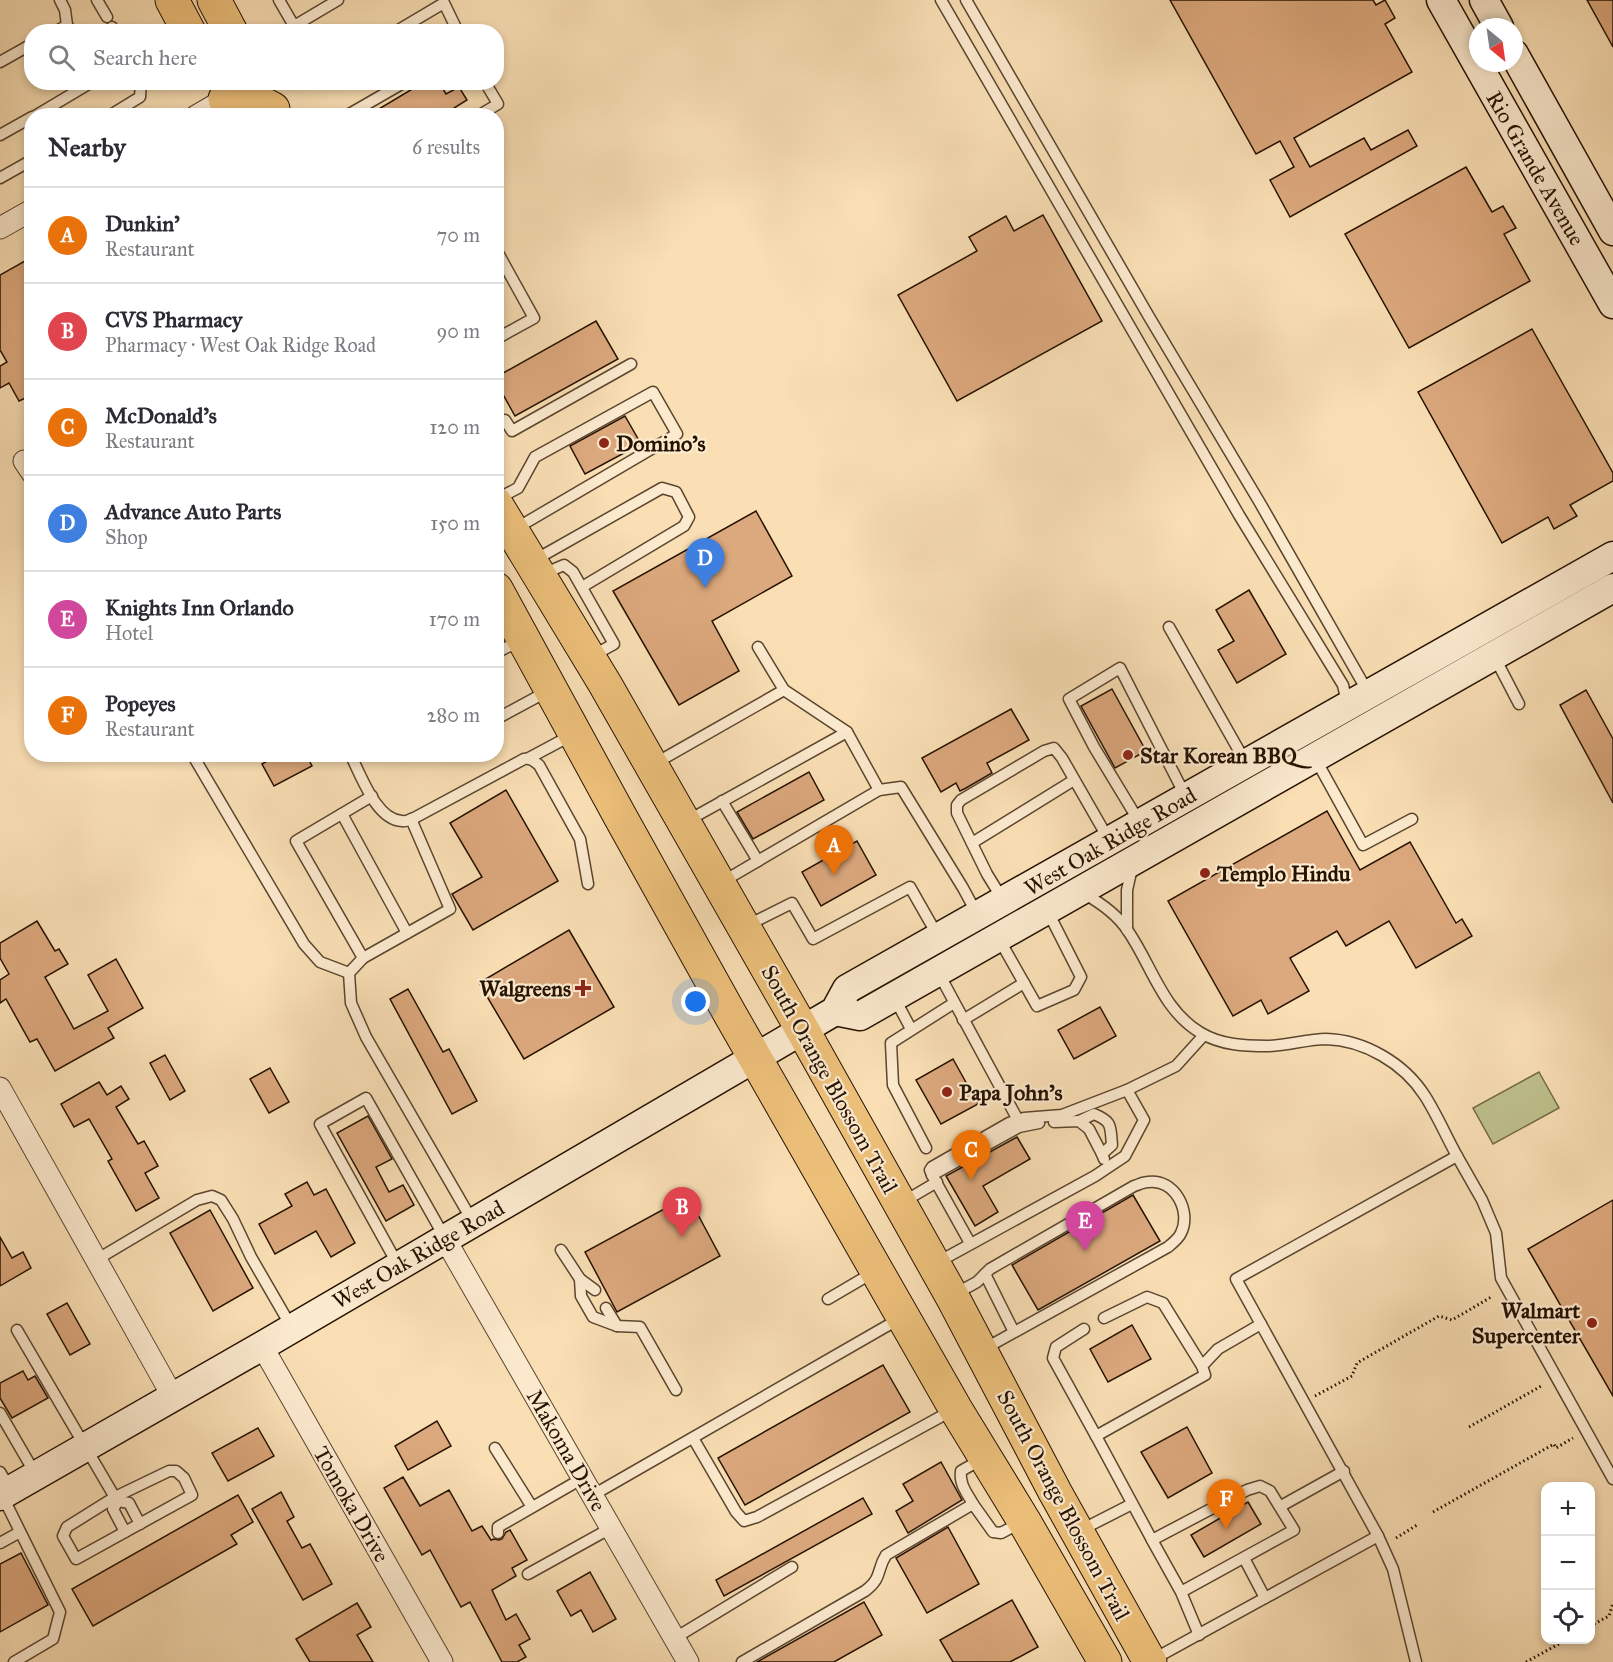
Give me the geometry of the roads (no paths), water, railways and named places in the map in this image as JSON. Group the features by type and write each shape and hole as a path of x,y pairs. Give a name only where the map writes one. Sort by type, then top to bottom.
{"main road":[{"path":"172,0 185,24"},
{"path":"214,0 227,24"},
{"path":"225,99 245,98 269,102"},
{"name":"South Orange Blossom Trail","path":"504,515 802,1029 934,1264 1077,1532 1150,1662"},
{"name":"South Orange Blossom Trail","path":"504,621 510,645 551,690 754,1056 955,1408 1024,1521 1105,1662"}],"street":[{"name":"Rio Grande Avenue","path":"1441,0 1613,304"},
{"path":"1484,0 1494,18"},
{"name":"Rio Grande Avenue","path":"1523,70 1613,231"},
{"path":"1504,113 1537,94"},
{"path":"210,108 225,99"},
{"path":"0,228 24,214"},
{"name":"West Oak Ridge Road","path":"3,1488 36,1476 399,1266 754,1056 835,1011 847,989 1613,556"},
{"path":"1494,656 1490,649 1497,639 1567,598 1583,573"},
{"name":"West Oak Ridge Road","path":"835,1011 860,1016 1613,588"},
{"path":"1227,807 1245,785 1361,718 1372,704 1369,694"},
{"path":"0,1089 173,1397"},
{"name":"Makoma Drive","path":"445,1239 688,1662"},
{"name":"Tomoka Drive","path":"262,1346 442,1662"}],"lane":[{"path":"60,0 68,24"},
{"path":"97,0 110,24"},
{"path":"279,0 293,24"},
{"path":"297,24 338,0"},
{"path":"941,0 1233,505 1343,685 1345,694 1342,709"},
{"path":"966,0 1369,694"},
{"path":"409,24 444,3 454,24"},
{"path":"0,62 24,48"},
{"path":"47,108 78,90"},
{"path":"122,108 140,97 140,90"},
{"path":"360,108 391,90"},
{"path":"490,90 498,104 491,108"},
{"path":"0,135 24,121"},
{"path":"0,178 24,167"},
{"path":"504,264 534,318 504,335"},
{"path":"504,421 512,431 631,364"},
{"path":"504,508 519,488 535,457 653,392 677,434 504,510"},
{"path":"535,569 662,488 675,492 689,517 684,526 582,587"},
{"path":"535,569 564,565 573,572 614,644 589,658"},
{"path":"1169,627 1246,763"},
{"path":"758,647 784,690 847,732 879,789"},
{"path":"1494,656 1520,704"},
{"path":"1140,823 1094,747 1069,699 1120,668 1186,797"},
{"path":"504,715 551,690"},
{"path":"651,765 784,690"},
{"path":"684,823 847,732"},
{"path":"354,762 382,812 391,819 403,822 575,734"},
{"path":"1004,902 987,874 957,813 957,805 961,800 1044,751 1054,748 1109,840"},
{"path":"529,758 539,765 580,839 588,884"},
{"path":"1315,758 1363,846 1412,819"},
{"path":"197,762 304,944 320,962 349,973"},
{"path":"972,843 1074,780"},
{"path":"719,884 879,789 901,787 978,916"},
{"path":"363,958 296,841 372,796"},
{"path":"722,801 758,861"},
{"path":"342,814 407,933"},
{"path":"411,819 450,909 363,958 349,973 351,1003 366,1037 473,1222"},
{"path":"1127,930 1127,890 1133,861"},
{"path":"743,927 792,903 813,939 910,888 939,938"},
{"path":"1079,891 1103,904 1127,930 1169,1004 1192,1027 1204,1035 1239,1046 1279,1046 1324,1039 1352,1041 1377,1053 1403,1070 1424,1095 1482,1200 1496,1233 1501,1278 1613,1479"},
{"path":"998,938 1037,1006 1074,990 1081,977 1047,910"},
{"path":"937,972 1018,1120"},
{"path":"963,1020 1024,983"},
{"path":"894,997 911,1029"},
{"path":"926,1148 893,1085 891,1043 954,1004"},
{"path":"970,1243 930,1170 932,1167 1009,1123 1062,1116 1127,1090 1176,1066 1204,1035"},
{"path":"934,1264 1095,1176 1125,1156 1144,1120 1127,1090"},
{"path":"399,1266 320,1124 366,1098 445,1239"},
{"path":"900,1204 935,1179 1019,1127 1033,1123 1078,1121 1094,1114 1106,1119 1110,1124 1112,1144 1102,1154"},
{"path":"1078,1121 1089,1130 1108,1167"},
{"path":"1416,1662 1393,1569 1378,1536 1236,1279 1457,1156"},
{"path":"951,1295 977,1282 990,1269 1134,1186 1149,1181 1158,1183 1169,1188 1180,1198 1185,1223 1180,1236 1168,1247 981,1350"},
{"path":"96,1260 197,1200 212,1196 221,1200 227,1208 251,1257 293,1328"},
{"path":"561,1250 580,1279 595,1290"},
{"path":"828,1299 877,1271"},
{"path":"985,1274 1014,1332"},
{"path":"580,1279 581,1296 593,1317 617,1326 640,1327 676,1390"},
{"path":"1096,1436 1205,1375 1202,1366 1163,1303 1147,1297 1104,1318"},
{"path":"606,1308 617,1326"},
{"path":"498,1533 498,1527 532,1507 588,1487 693,1438 903,1317"},
{"path":"1202,1366 1218,1349 1262,1324"},
{"path":"1084,1329 1056,1347 1053,1358 1181,1592 1199,1635"},
{"path":"16,1330 116,1499 129,1503 141,1524"},
{"path":"693,1438 736,1512 744,1521 757,1517 836,1475 955,1408"},
{"path":"0,1413 36,1476"},
{"path":"495,1448 532,1507"},
{"path":"985,1457 962,1471 961,1482 973,1504 993,1533 1001,1533 1024,1521"},
{"path":"170,1471 176,1471 184,1479 192,1495 76,1559 63,1536 67,1527 116,1499 170,1471"},
{"path":"1281,1506 1344,1471"},
{"path":"1152,1540 1247,1490 1260,1486 1270,1491 1281,1506 1294,1530 1181,1592"},
{"path":"3,1488 20,1532 60,1612 53,1639 14,1662"},
{"path":"116,1499 113,1509 125,1532"},
{"path":"742,1662 865,1591 874,1584 880,1574 880,1564 886,1555 973,1504"},
{"path":"1077,1532 1132,1504"},
{"path":"528,1574 611,1528"},
{"path":"0,1543 20,1532"},
{"path":"1150,1662 1378,1536"},
{"path":"1244,1558 1265,1598"},
{"path":"675,1638 792,1567"}],"place":[{"name":"Domino's","path":"604,443"},
{"name":"Advance Auto Parts","path":"705,588"},
{"name":"Star Korean BBQ","path":"1128,755"},
{"name":"Templo Hindu","path":"1205,873"},
{"name":"Dunkin'","path":"834,875"},
{"name":"Walgreens","path":"583,988"},
{"name":"Papa John's","path":"947,1092"},
{"name":"McDonald's","path":"971,1180"},
{"name":"CVS Pharmacy","path":"682,1237"},
{"name":"Knights Inn Orlando","path":"1085,1251"},
{"name":"Walmart Supercenter","path":"1592,1323"},
{"name":"Popeyes","path":"1226,1529"}]}
